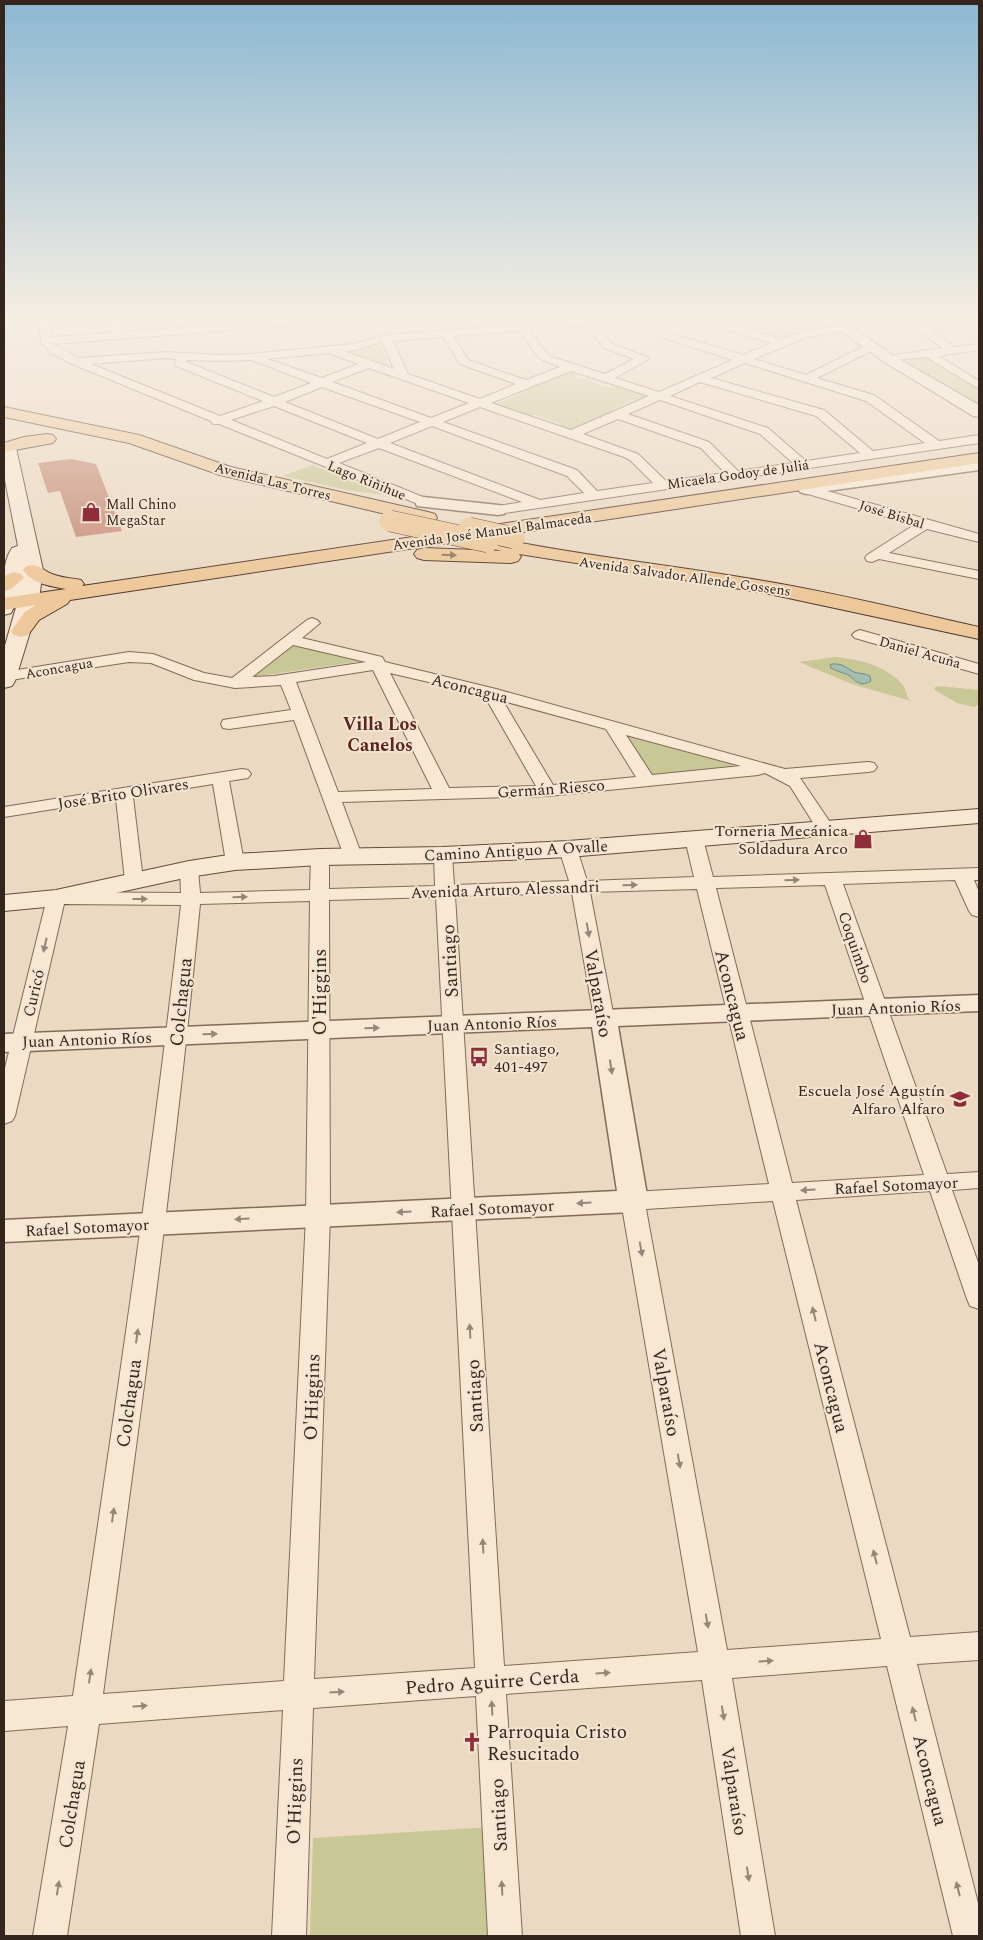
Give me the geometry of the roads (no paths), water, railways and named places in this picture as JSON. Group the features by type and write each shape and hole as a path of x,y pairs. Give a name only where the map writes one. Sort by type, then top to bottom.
{"main road":[{"name":"Avenida Las Torres","path":"4,412 145,442 226,471 426,510"},
{"path":"4,429 65,443"},
{"path":"21,631 14,592 18,557 24,537 5,445 47,439"},
{"name":"Avenida José Manuel Balmaceda","path":"79,588 540,509 934,451 979,449"},
{"name":"Avenida José Manuel Balmaceda","path":"14,592 79,588 330,556 760,491 803,488 979,458"},
{"name":"Avenida Las Torres","path":"146,462 390,521"},
{"path":"803,488 799,482 804,479 843,465"},
{"path":"498,510 540,509"},
{"name":"Avenida Salvador Allende Gossens","path":"426,510 514,538 579,551 691,563 748,573 979,622"},
{"name":"Avenida Salvador Allende Gossens","path":"390,521 544,555 756,585 979,633"},
{"path":"330,556 457,555 591,562"},
{"path":"14,592 46,579 79,588"},
{"path":"4,679 21,631 32,616 79,588"},
{"name":"Camino Antiguo A Ovalle","path":"44,898 188,869 234,862 320,857 443,855 568,849 979,816"},
{"name":"Avenida Arturo Alessandri","path":"4,896 44,898"},
{"name":"Avenida Arturo Alessandri","path":"4,903 44,898"}],"street":[{"name":"Lago Riñihue","path":"187,409 326,464 426,510 498,510"},
{"path":"217,421 254,409"},
{"path":"290,409 540,509"},
{"path":"394,409 572,473 593,495"},
{"path":"326,464 465,409"},
{"path":"500,409 634,457 662,485"},
{"path":"573,434 633,409"},
{"path":"695,409 764,431 804,466"},
{"path":"804,409 820,413 872,456"},
{"path":"883,409 934,451"},
{"path":"618,415 705,445 734,474"},
{"name":"Micaela Godoy de Juliá","path":"540,509 593,495 734,474 804,466 843,465 872,456 934,451 979,439"},
{"path":"803,488 979,465"},
{"name":"José Bisbal","path":"803,488 979,538"},
{"path":"925,524 875,556 979,576"},
{"path":"958,532 979,526"},
{"path":"235,683 312,623"},
{"name":"Daniel Acuña","path":"860,635 979,669"},
{"name":"Aconcagua","path":"291,640 376,660 378,665"},
{"name":"Aconcagua","path":"4,679 120,658 138,657 159,661 200,677 235,683 261,683 378,665 490,692 777,771 796,783 824,828"},
{"path":"378,665 443,794"},
{"path":"287,679 353,856"},
{"path":"490,692 548,791"},
{"path":"229,724 300,714"},
{"path":"612,725 647,781"},
{"name":"Germán Riesco","path":"331,796 548,791 777,771 868,767"},
{"name":"José Brito Olivares","path":"4,812 242,774"},
{"path":"220,777 234,862"},
{"path":"124,793 134,880"},
{"name":"Aconcagua","path":"694,839 970,1936"},
{"name":"Valparaíso","path":"568,849 580,887 604,1018 632,1201 715,1665 758,1936"},
{"name":"Santiago","path":"443,855 505,1936"},
{"name":"O'Higgins","path":"289,1936 318,1216 320,857"},
{"name":"Colchagua","path":"50,1936 86,1710 153,1224 177,1036 191,899 188,869"},
{"path":"971,874 979,911"},
{"name":"Avenida Arturo Alessandri","path":"44,898 191,899 971,874"},
{"name":"Coquimbo","path":"832,879 979,1299"},
{"name":"Curicó","path":"4,1116 13,1042 44,898"},
{"name":"Juan Antonio Ríos","path":"13,1042 979,1003"},
{"name":"Rafael Sotomayor","path":"4,1231 632,1201 979,1180"},
{"name":"Pedro Aguirre Cerda","path":"4,1716 979,1646"}],"place":[{"name":"Mall Chino MegaStar","path":"91,512"},
{"name":"Torneria Mecánica Soldadura Arco","path":"863,839"},
{"name":"Santiago, 401-497","path":"479,1057"},
{"name":"Escuela José Agustín Alfaro Alfaro","path":"960,1099"},
{"name":"Parroquia Cristo Resucitado","path":"472,1742"}],"district":[{"name":"Villa Los Canelos","path":"380,734"}]}
